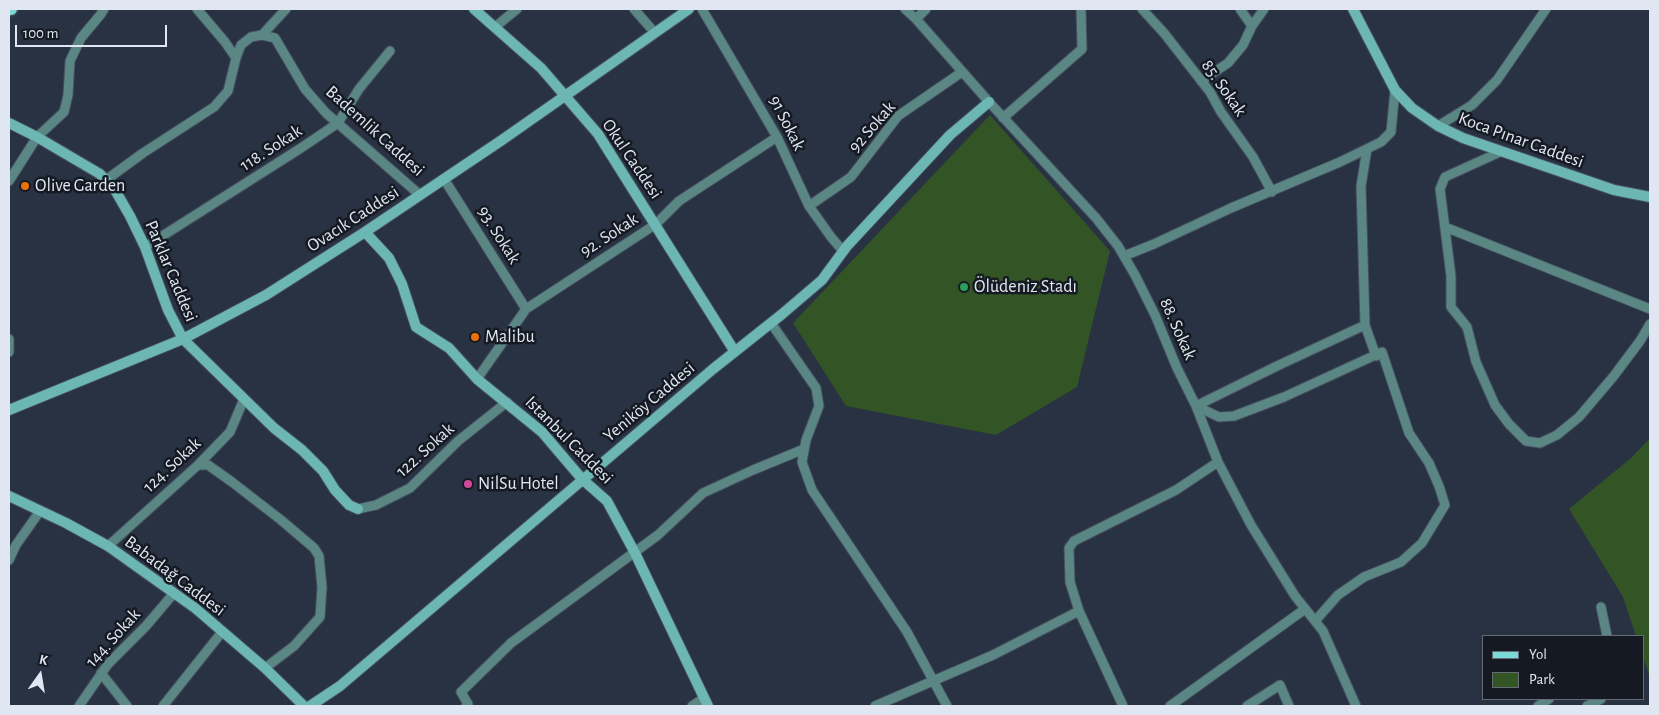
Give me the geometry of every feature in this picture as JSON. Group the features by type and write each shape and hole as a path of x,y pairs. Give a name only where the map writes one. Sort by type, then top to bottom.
{"street":[{"path":"9,181 37,137 64,112 68,95 70,61 81,38 104,9"},
{"path":"197,9 236,58"},
{"path":"106,180 143,153 214,107 228,91 241,45 251,37 262,35 286,9"},
{"name":"Okul Caddesi","path":"474,9 541,68 598,134 735,352"},
{"path":"495,27 517,9"},
{"path":"634,9 655,33"},
{"name":"Ovacık Caddesi","path":"9,410 183,339 266,295 420,195 689,9"},
{"name":"91 Sokak","path":"702,9 742,74 777,137 809,206 831,237 843,250"},
{"name":"88. Sokak","path":"905,9 1096,218 1124,256 1155,315 1177,368 1196,406 1218,462 1251,525 1295,596 1323,631 1356,706"},
{"path":"916,19 926,9"},
{"path":"1003,118 1082,49 1081,9"},
{"name":"85. Sokak","path":"1142,9 1164,33 1201,81 1253,157 1272,192"},
{"path":"1240,9 1252,26"},
{"path":"1201,81 1228,63 1243,45 1252,26 1264,9"},
{"name":"Koca Pınar Caddesi","path":"1353,9 1395,90 1412,108 1438,126 1500,152 1614,190 1650,196"},
{"path":"1438,126 1472,105 1497,80 1546,9"},
{"name":"Bademlik Caddesi","path":"262,35 275,38 305,89 338,123 420,195"},
{"name":"118. Sokak","path":"145,247 338,123 359,89 390,51"},
{"name":"92 Sokak","path":"809,206 851,177 898,116 962,72"},
{"path":"1124,256 1231,208 1272,192 1381,142 1391,132 1395,90"},
{"name":"Yeniköy Caddesi","path":"310,706 340,686 582,479 822,280 843,250 950,136 989,102"},
{"name":"Parklar Caddesi","path":"9,123 94,170 116,190 145,247 168,310 183,339 274,428 302,450 323,471 335,490 349,504 358,509"},
{"name":"92. Sokak","path":"477,379 526,309 656,224 679,201 777,137"},
{"path":"1367,149 1361,186 1365,325 1376,356"},
{"path":"1500,152 1445,177 1440,189 1451,276 1451,307 1467,327 1476,362 1494,405 1509,424 1526,441 1540,443 1557,435 1579,417 1613,377 1640,341 1650,324"},
{"name":"93. Sokak","path":"444,178 526,309"},
{"path":"1445,227 1650,309"},
{"name":"Istanbul Caddesi","path":"365,232 389,258 402,284 416,327 449,348 477,379 508,402 542,432 582,479 608,501 706,702"},
{"path":"771,323 816,388 819,406 806,440 802,462 812,490 907,632 947,706"},
{"path":"1196,406 1365,325"},
{"path":"9,339 9,352"},
{"path":"1196,406 1219,417 1234,416 1284,397 1382,352 1409,433 1429,463 1445,505 1422,543 1408,556 1401,562 1364,576 1338,595 1315,621"},
{"name":"124. Sokak","path":"108,546 198,466 230,432 244,399"},
{"name":"122. Sokak","path":"358,509 376,505 410,488 458,441 508,402"},
{"path":"466,706 468,704 461,692 511,643 635,553 658,535 703,493 804,449"},
{"path":"1123,706 1079,611 1070,582 1069,548 1074,541 1176,490 1218,462"},
{"path":"198,466 208,465 281,520 314,548 319,556 322,587 320,617 294,646 264,668"},
{"name":"Babadağ Caddesi","path":"9,496 108,546 174,593 222,632 304,706"},
{"path":"9,560 16,546 40,511"},
{"name":"144. Sokak","path":"79,706 101,673 146,626 174,593"},
{"path":"1602,606 1607,635"},
{"path":"1170,706 1305,609"},
{"path":"875,706 993,655 1079,611"},
{"path":"163,706 222,632"},
{"path":"101,673 127,706"},
{"path":"1247,706 1280,685 1289,706"},
{"path":"1587,706 1599,700"},
{"path":"692,706 706,702"}],"green space":[{"name":"Ölüdeniz Stadı","path":"990,115 1110,251 1077,387 996,435 846,406 793,323"},
{"path":"1650,438 1650,678 1644,659 1644,635 1636,635 1623,597 1569,509 1631,458"}],"place":[{"name":"Olive Garden","path":"25,186"},
{"name":"Ölüdeniz Stadı","path":"964,287"},
{"name":"Malibu","path":"475,337"},
{"name":"NilSu Hotel","path":"468,484"}]}
